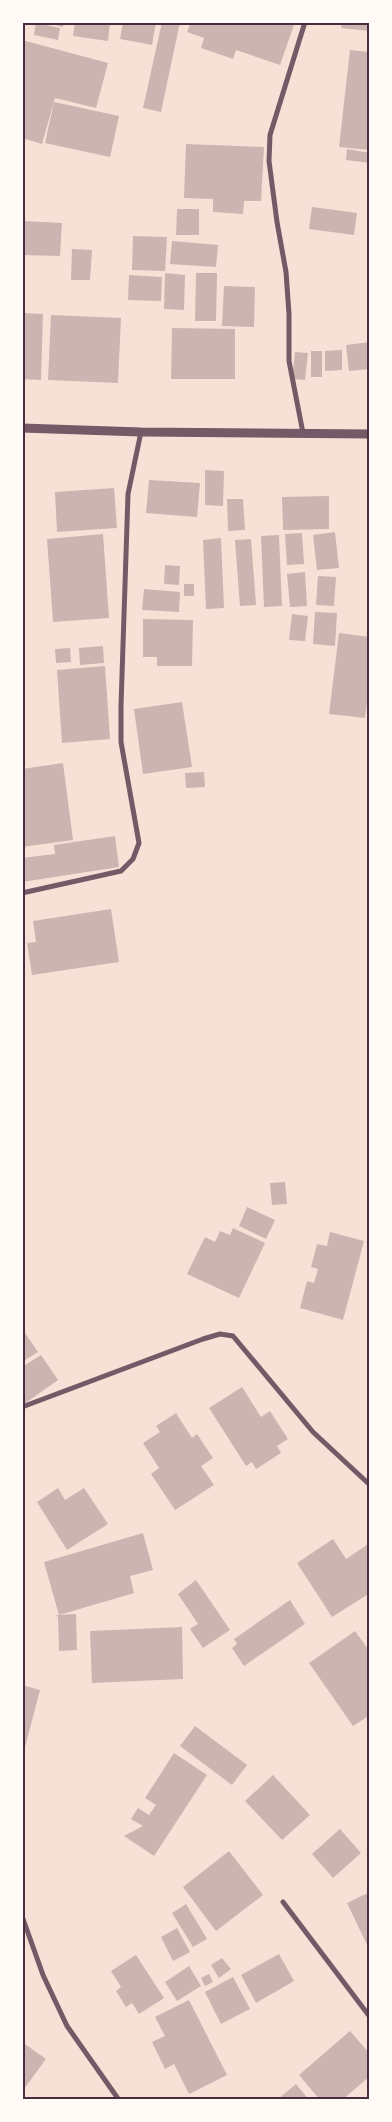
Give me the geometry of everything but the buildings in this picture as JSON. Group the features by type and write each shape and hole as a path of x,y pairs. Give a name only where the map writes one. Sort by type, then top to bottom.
{"street":[{"path":"303,433 289,361 289,314 286,272 269,161 270,135 305,22"},
{"path":"22,428 141,432 370,434"},
{"path":"22,893 121,871 133,859 139,843 121,742 121,706 128,494 141,432"},
{"path":"22,1407 203,1339 220,1334 234,1336 313,1432 370,1485"},
{"path":"284,1902 370,2017"},
{"path":"22,1916 44,1974 67,2026 119,2100"}]}
